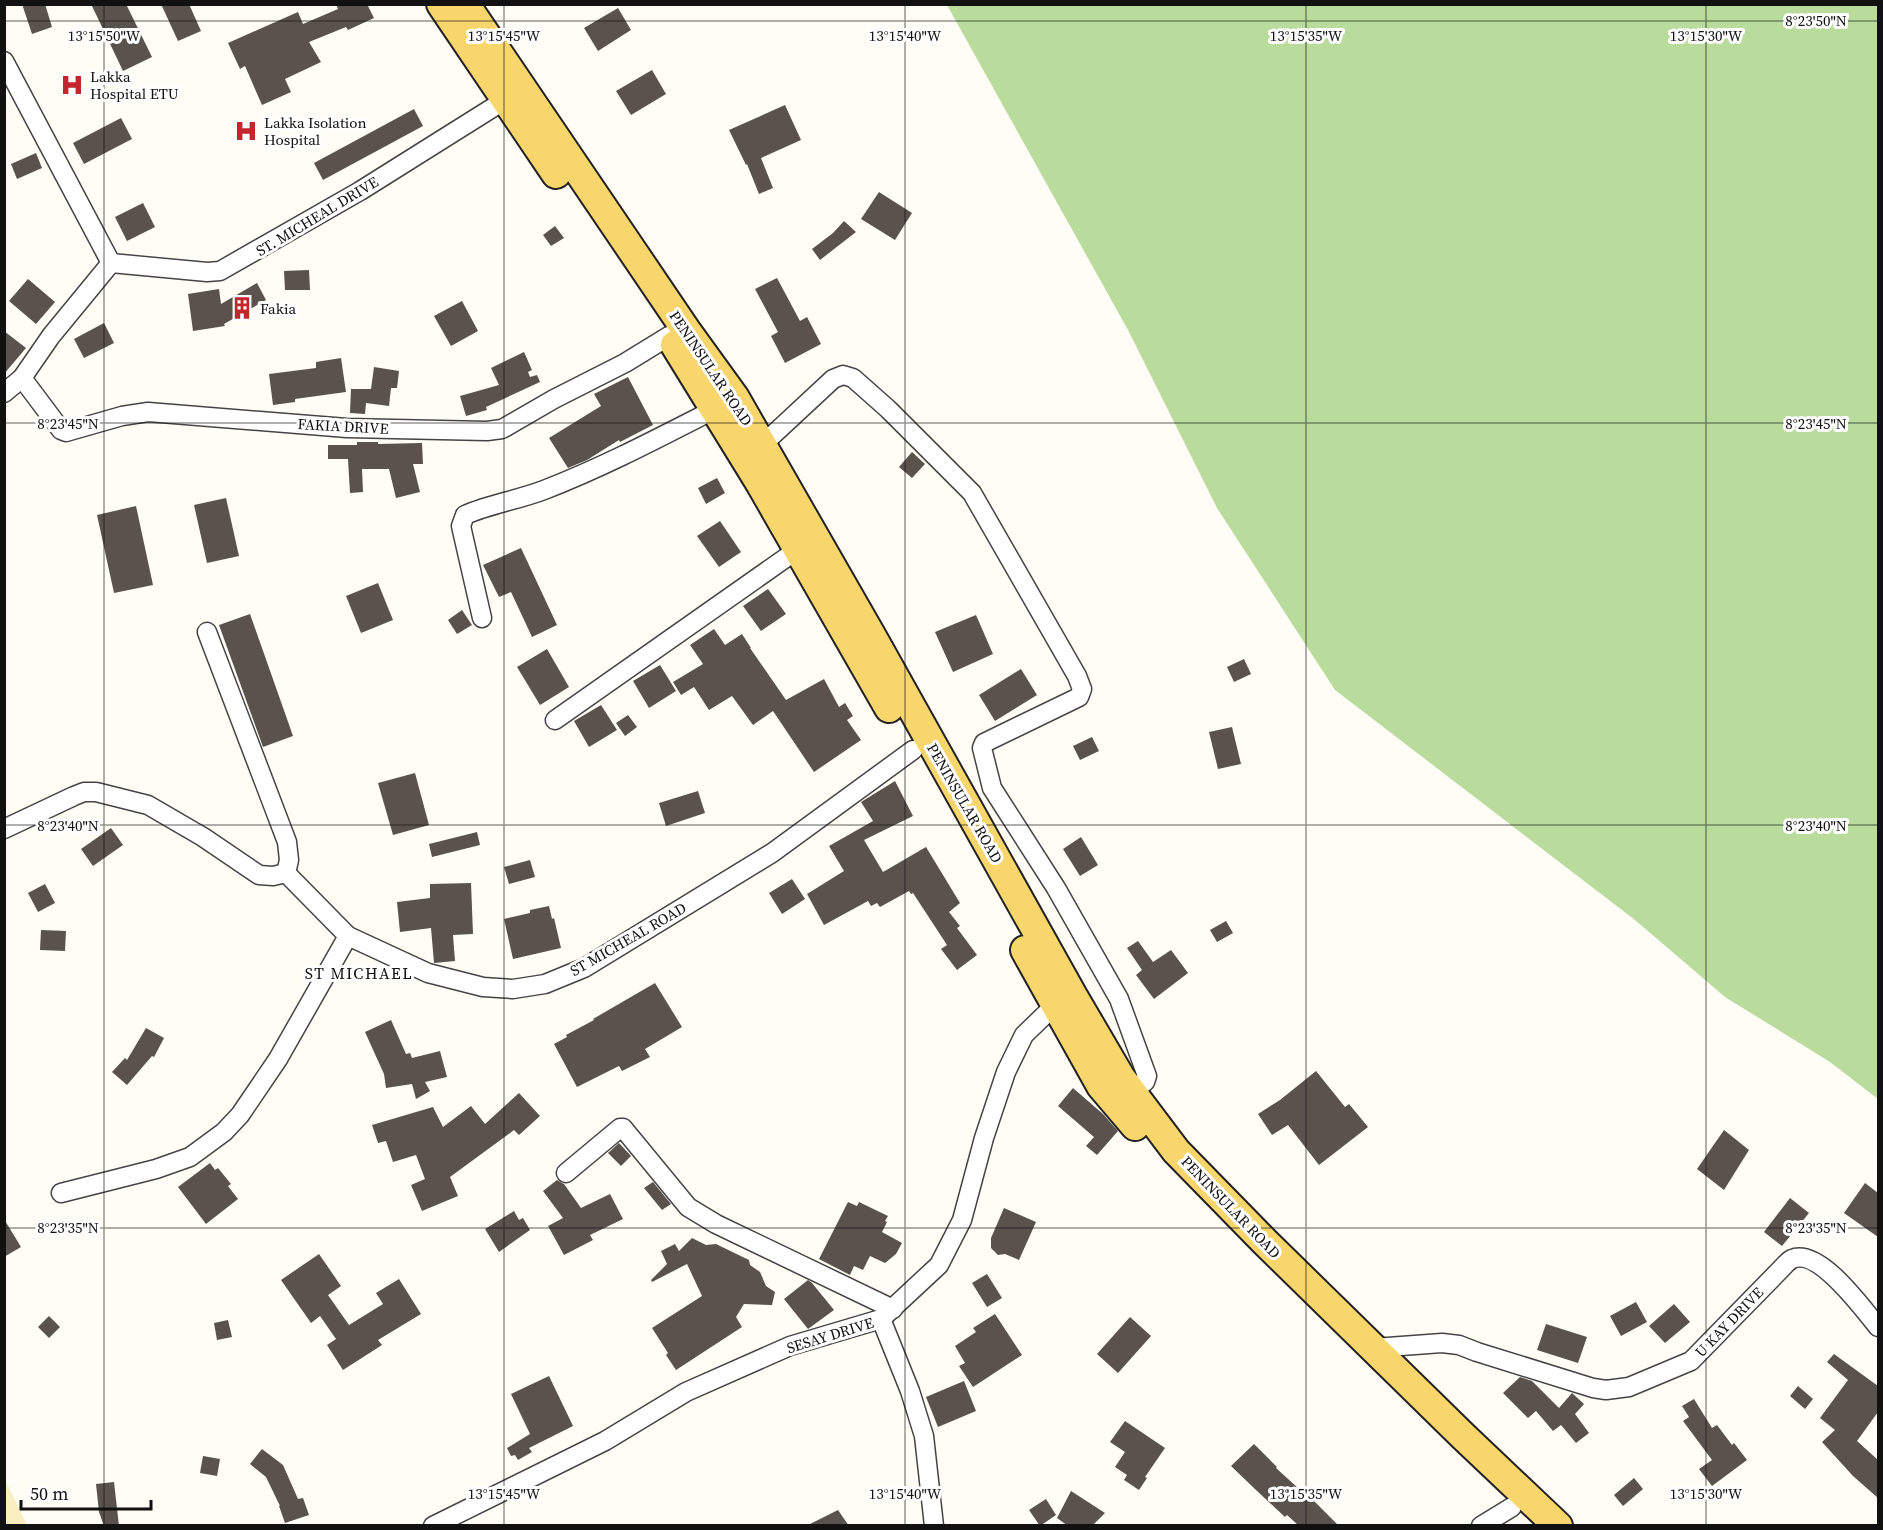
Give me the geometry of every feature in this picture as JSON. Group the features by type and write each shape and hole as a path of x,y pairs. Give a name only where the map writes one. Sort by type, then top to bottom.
{"main road":[{"name":"PENINSULAR ROAD","path":"441,4 669,336 762,445 871,635 1064,1001 1101,1086 1166,1165 1249,1254 1521,1516"},
{"name":"PENINSULAR ROAD","path":"465,4 681,324 725,403 760,483 797,550 965,839 1064,1001 1176,1150 1264,1242 1462,1436 1558,1526"}],"street":[{"path":"4,62 45,135 111,263 51,336 22,378 4,393"},
{"name":"ST. MICHEAL DRIVE","path":"111,263 207,272 220,271 360,191 505,100"},
{"name":"FAKIA DRIVE","path":"22,378 61,430 66,432 122,416 148,412 347,428 487,431 502,429 554,399 625,363 669,336"},
{"path":"762,445 833,379 843,375 854,378 972,493 1054,635 1082,689 1079,697 984,743 983,753 992,788 1056,888 1119,999 1147,1076 1145,1082 1131,1092"},
{"path":"482,618 461,526 465,515 574,477 658,439 725,403"},
{"path":"555,720 797,550"},
{"path":"4,829 74,796 84,792 96,792 148,805 203,837 259,874 273,876 286,873 289,860 287,842 207,632"},
{"name":"ST MICHEAL ROAD","path":"286,873 348,936 428,973 483,987 513,989 545,984 584,968 772,853 913,750"},
{"path":"61,1193 156,1169 190,1157 224,1132 240,1115 278,1059 348,936"},
{"name":"SESAY DRIVE","path":"433,1526 605,1441 686,1392 790,1346 887,1314 939,1265 962,1220 984,1138 1006,1072 1024,1035 1064,1001"},
{"path":"566,1173 620,1128 623,1128 688,1207 887,1314 924,1436 934,1526"},
{"name":"U KAY DRIVE","path":"1374,1348 1442,1343 1459,1345 1593,1388 1606,1390 1629,1387 1691,1361 1781,1269 1792,1259 1804,1258 1821,1265 1843,1286 1878,1327"},
{"path":"1480,1526 1521,1516"}],"green space":[{"path":"947,5 1878,5 1878,1099 1830,1062 1725,997 1635,920 1335,690 1217,508 1128,330"}],"sand":[{"path":"5,1480 27,1525 5,1525"}],"building":[{"path":"22,4 45,4 52,27 32,34"},
{"path":"91,4 126,4 152,57 123,71"},
{"path":"161,4 189,4 201,31 178,41"},
{"path":"336,4 367,4 374,18 348,30 346,27 309,42 321,62 285,79 291,92 262,105 245,66 240,69 228,43 298,12 303,24 338,9"},
{"path":"618,8 631,30 598,51 584,28"},
{"path":"652,70 666,94 631,115 616,91"},
{"path":"785,105 801,140 761,158 773,188 759,194 747,164 729,130"},
{"path":"414,109 423,126 323,180 314,163"},
{"path":"121,118 132,139 84,164 73,143"},
{"path":"36,153 42,168 17,179 11,164"},
{"path":"879,192 912,213 895,240 861,219"},
{"path":"143,203 155,227 127,241 115,217"},
{"path":"844,221 856,232 820,260 812,249"},
{"path":"555,226 564,238 551,246 543,235"},
{"path":"309,270 310,290 285,290 284,271"},
{"path":"777,278 800,321 807,317 821,344 785,363 771,336 778,332 755,289"},
{"path":"28,279 55,302 36,324 9,301"},
{"path":"257,283 266,300 224,324 225,326 193,331 188,294 219,289 221,304"},
{"path":"462,301 478,331 451,346 434,316"},
{"path":"104,323 114,343 84,358 74,339"},
{"path":"4,331 26,348 4,374"},
{"path":"524,352 532,370 528,372 530,377 537,375 540,382 486,407 487,410 466,416 460,396 499,385 491,368"},
{"path":"341,358 346,392 295,399 295,402 273,405 269,374 316,368 316,362"},
{"path":"374,367 399,371 397,388 391,388 389,406 366,403 365,414 350,413 351,389 371,389"},
{"path":"628,377 653,425 620,442 619,440 587,460 568,468 549,438 601,406 594,394"},
{"path":"357,442 422,443 423,464 413,464 420,492 396,498 389,469 362,469 363,492 350,493 348,459 328,459 328,445 357,445"},
{"path":"912,452 925,464 912,478 899,467"},
{"path":"717,478 725,493 706,504 698,488"},
{"path":"226,498 239,556 207,563 194,505"},
{"path":"136,506 153,585 114,593 97,515"},
{"path":"720,521 741,552 719,567 697,536"},
{"path":"521,548 557,625 532,637 511,592 499,597 483,565"},
{"path":"378,583 393,620 361,633 346,596"},
{"path":"768,589 786,614 761,631 743,606"},
{"path":"462,610 472,625 457,634 448,620"},
{"path":"250,614 293,736 263,747 219,625"},
{"path":"976,615 993,654 953,672 935,632"},
{"path":"714,629 725,645 742,634 786,700 824,679 839,707 845,703 853,716 847,720 861,740 814,772 773,711 753,725 732,696 709,710 694,687 681,695 673,682 703,664 690,645"},
{"path":"547,649 569,687 540,705 517,667"},
{"path":"1244,659 1251,674 1234,682 1227,667"},
{"path":"660,665 676,691 649,708 633,681"},
{"path":"1021,669 1037,695 995,721 979,695"},
{"path":"601,705 617,730 589,747 574,721"},
{"path":"628,715 637,727 625,736 616,723"},
{"path":"1232,727 1241,764 1218,769 1209,732"},
{"path":"1092,737 1099,751 1080,760 1073,746"},
{"path":"415,773 429,825 393,835 378,783"},
{"path":"895,781 913,816 864,840 883,872 926,847 960,903 949,912 960,926 957,928 977,955 957,970 941,949 947,945 913,893 909,891 880,907 877,903 871,906 868,901 824,925 807,894 844,871 829,846 873,821 861,802"},
{"path":"698,791 705,813 666,826 659,803"},
{"path":"111,828 123,845 93,866 81,849"},
{"path":"477,832 480,845 432,857 429,844"},
{"path":"1081,837 1098,865 1080,876 1063,849"},
{"path":"530,860 535,877 509,884 504,867"},
{"path":"792,879 805,899 782,914 769,893"},
{"path":"471,883 473,934 453,935 455,961 434,963 431,928 400,932 397,902 430,898 430,884"},
{"path":"45,884 55,903 38,912 28,893"},
{"path":"549,906 561,948 513,959 504,919"},
{"path":"1226,921 1233,933 1217,942 1210,930"},
{"path":"41,930 66,931 65,951 40,950"},
{"path":"1138,941 1153,962 1171,950 1188,973 1154,999 1136,975 1142,970 1127,948"},
{"path":"655,983 682,1027 645,1049 650,1057 622,1071 619,1066 577,1087 554,1044"},
{"path":"391,1020 406,1054 410,1053 412,1058 440,1051 447,1077 425,1082 430,1091 416,1099 412,1084 386,1088 384,1074 365,1032"},
{"path":"146,1028 164,1038 154,1057 152,1056 127,1085 112,1072 125,1058 127,1060"},
{"path":"1316,1071 1345,1107 1349,1104 1368,1127 1319,1165 1288,1125 1272,1135 1258,1114 1280,1100"},
{"path":"1073,1088 1103,1114 1118,1131 1097,1155 1086,1146 1094,1137 1058,1106"},
{"path":"519,1093 540,1116 519,1135 514,1130 450,1177 458,1196 422,1211 411,1185 425,1179 416,1155 393,1162 386,1141 378,1143 372,1125 433,1107 443,1127 471,1106 485,1124"},
{"path":"1724,1130 1749,1150 1724,1190 1697,1169"},
{"path":"619,1143 631,1156 621,1166 608,1153"},
{"path":"210,1163 215,1170 218,1168 231,1184 228,1186 238,1199 206,1224 178,1187"},
{"path":"557,1180 564,1184 581,1208 610,1194 623,1219 590,1235 593,1240 564,1255 548,1226 563,1218 543,1191"},
{"path":"653,1182 671,1204 662,1210 644,1188"},
{"path":"1865,1183 1878,1193 1878,1237 1844,1213"},
{"path":"1790,1198 1809,1213 1782,1246 1764,1232"},
{"path":"848,1202 857,1206 859,1202 888,1216 882,1232 902,1243 896,1254 885,1263 870,1256 863,1270 854,1266 850,1275 819,1259"},
{"path":"1004,1208 1036,1222 1019,1260 1005,1254 998,1255 991,1248 991,1238"},
{"path":"514,1211 519,1220 523,1218 530,1230 499,1252 485,1229"},
{"path":"4,1219 21,1247 4,1257"},
{"path":"692,1238 706,1245 716,1244 749,1260 750,1265 760,1272 766,1286 775,1292 772,1305 744,1304 736,1317 742,1327 676,1370 652,1328 702,1296 687,1264 652,1282 651,1280 667,1264 661,1251 675,1244 679,1251"},
{"path":"319,1254 341,1286 328,1295 349,1325 383,1304 376,1293 399,1279 421,1314 378,1340 382,1345 343,1370 327,1345 336,1339 320,1316 311,1323 281,1280"},
{"path":"987,1274 1002,1298 987,1307 972,1283"},
{"path":"808,1280 834,1310 808,1329 784,1299"},
{"path":"1636,1302 1647,1322 1621,1336 1610,1316"},
{"path":"1674,1304 1690,1322 1665,1343 1649,1326"},
{"path":"995,1314 1022,1355 973,1387 959,1366 965,1363 955,1346 976,1332 973,1328"},
{"path":"49,1316 60,1327 49,1338 38,1327"},
{"path":"1130,1317 1151,1336 1118,1373 1097,1354"},
{"path":"228,1320 232,1337 217,1340 214,1323"},
{"path":"1546,1324 1587,1337 1578,1363 1537,1350"},
{"path":"1834,1354 1878,1386 1878,1412 1857,1441 1878,1460 1878,1498 1853,1476 1822,1442 1835,1430 1820,1418 1848,1380 1827,1362"},
{"path":"549,1376 573,1426 529,1448 532,1452 518,1460 515,1455 511,1456 507,1448 530,1434 511,1394"},
{"path":"1520,1377 1532,1381 1559,1408 1572,1393 1584,1404 1575,1414 1589,1433 1576,1443 1561,1425 1553,1431 1536,1411 1528,1418 1503,1393"},
{"path":"964,1381 976,1411 938,1427 926,1397"},
{"path":"1798,1386 1813,1399 1805,1409 1790,1396"},
{"path":"1694,1399 1712,1428 1717,1425 1747,1460 1712,1486 1699,1469 1712,1460 1683,1421 1689,1417 1682,1406"},
{"path":"1125,1421 1165,1448 1139,1490 1124,1480 1127,1475 1115,1467 1125,1452 1110,1442"},
{"path":"1254,1444 1276,1468 1339,1526 1299,1526 1287,1515 1285,1517 1231,1466"},
{"path":"262,1449 283,1465 298,1499 303,1498 309,1515 285,1523 280,1506 266,1477 250,1464"},
{"path":"203,1456 220,1459 217,1476 200,1473"},
{"path":"1634,1478 1643,1489 1623,1506 1614,1495"},
{"path":"114,1482 119,1526 104,1526 99,1512 96,1484"},
{"path":"1071,1491 1105,1513 1092,1526 1068,1526 1057,1518"},
{"path":"1046,1499 1056,1515 1040,1526 1029,1510"},
{"path":"838,1510 849,1526 806,1526"}],"place":[{"name":"Lakka Hospital ETU","path":"72,85"},
{"name":"Lakka Isolation Hospital","path":"246,131"},
{"name":"Fakia","path":"242,308"}],"district":[{"name":"ST MICHAEL","path":"359,973"}]}
